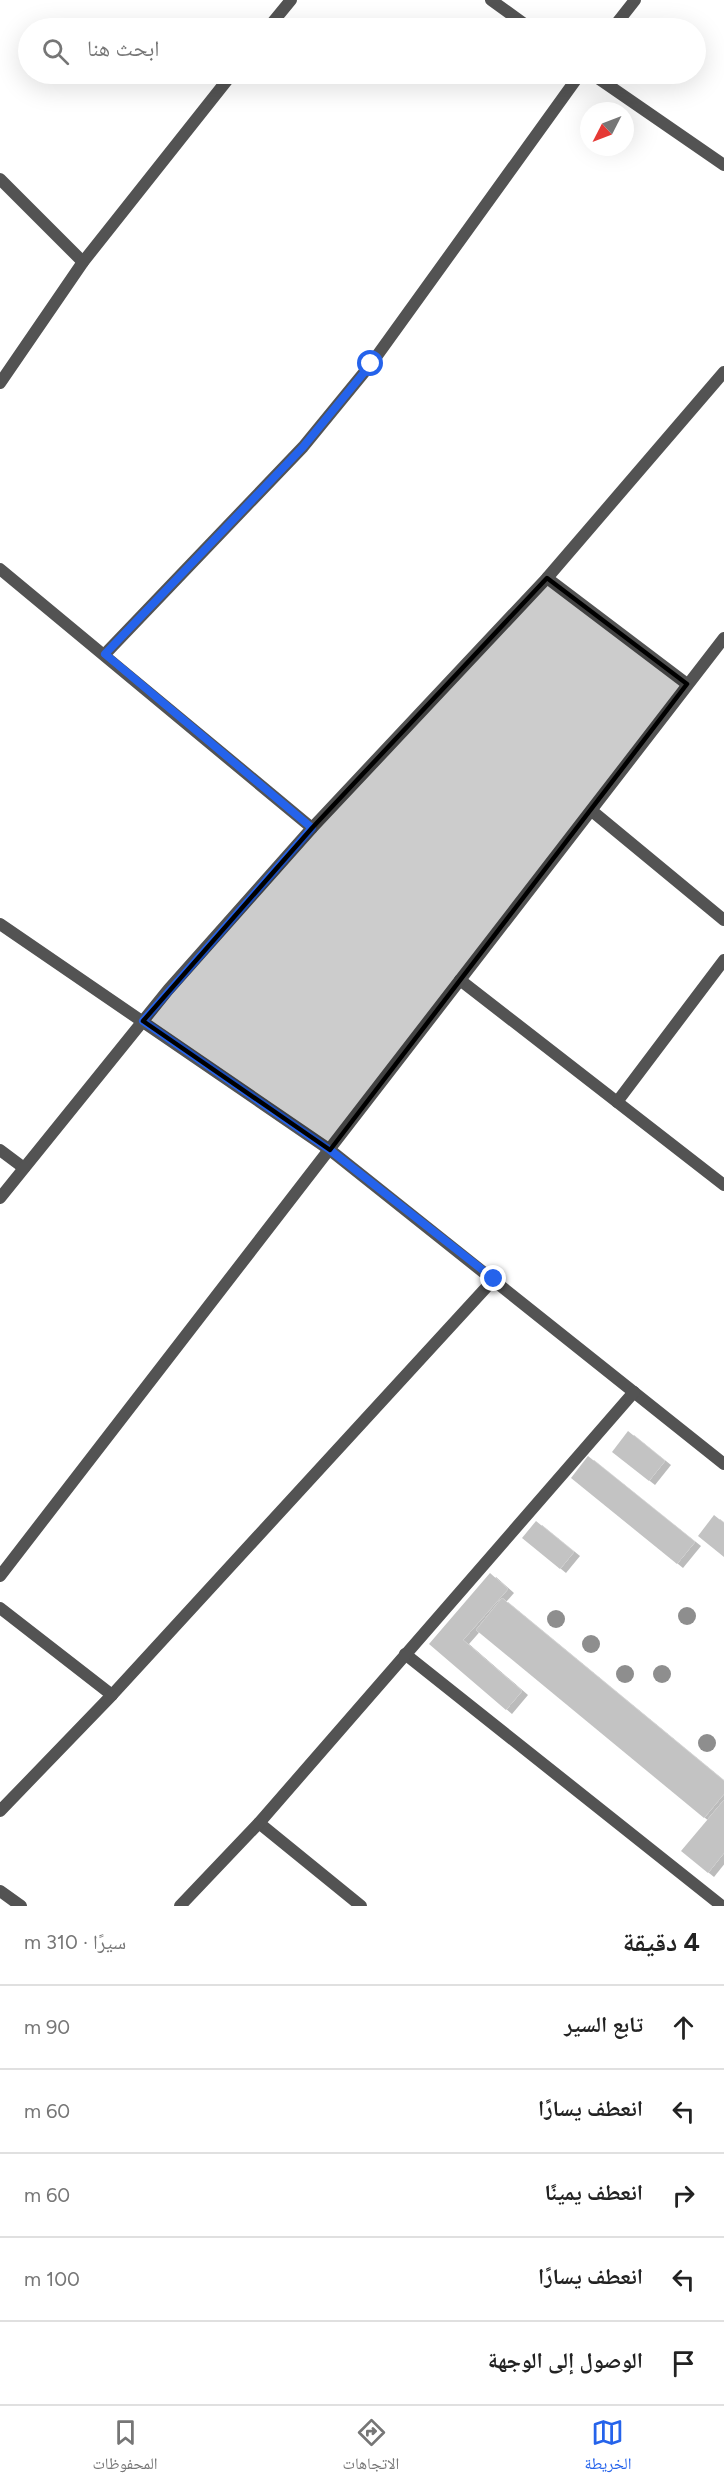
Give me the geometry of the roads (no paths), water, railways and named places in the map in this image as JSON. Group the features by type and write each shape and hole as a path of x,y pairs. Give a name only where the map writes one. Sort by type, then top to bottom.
{"street":[{"path":"276,18 291,0"},
{"path":"491,0 516,18"},
{"path":"622,18 635,0"},
{"path":"0,383 83,262 224,84"},
{"path":"105,654 310,439 371,364 573,84"},
{"path":"607,84 724,165"},
{"path":"1,182 83,262"},
{"path":"0,1198 143,1021 312,828 547,578 724,372"},
{"path":"0,569 312,828"},
{"path":"547,578 687,684"},
{"path":"0,1576 592,811 687,684 722,645"},
{"path":"592,811 724,920"},
{"path":"0,924 330,1150 724,1464"},
{"path":"617,1102 724,960"},
{"path":"460,980 724,1185"},
{"path":"0,1150 24,1168"},
{"path":"0,1811 111,1695 494,1279"},
{"path":"180,1906 259,1823 634,1392"},
{"path":"0,1608 111,1695"},
{"path":"405,1654 722,1906"},
{"path":"259,1823 361,1906"},
{"path":"0,1891 21,1906"}]}
